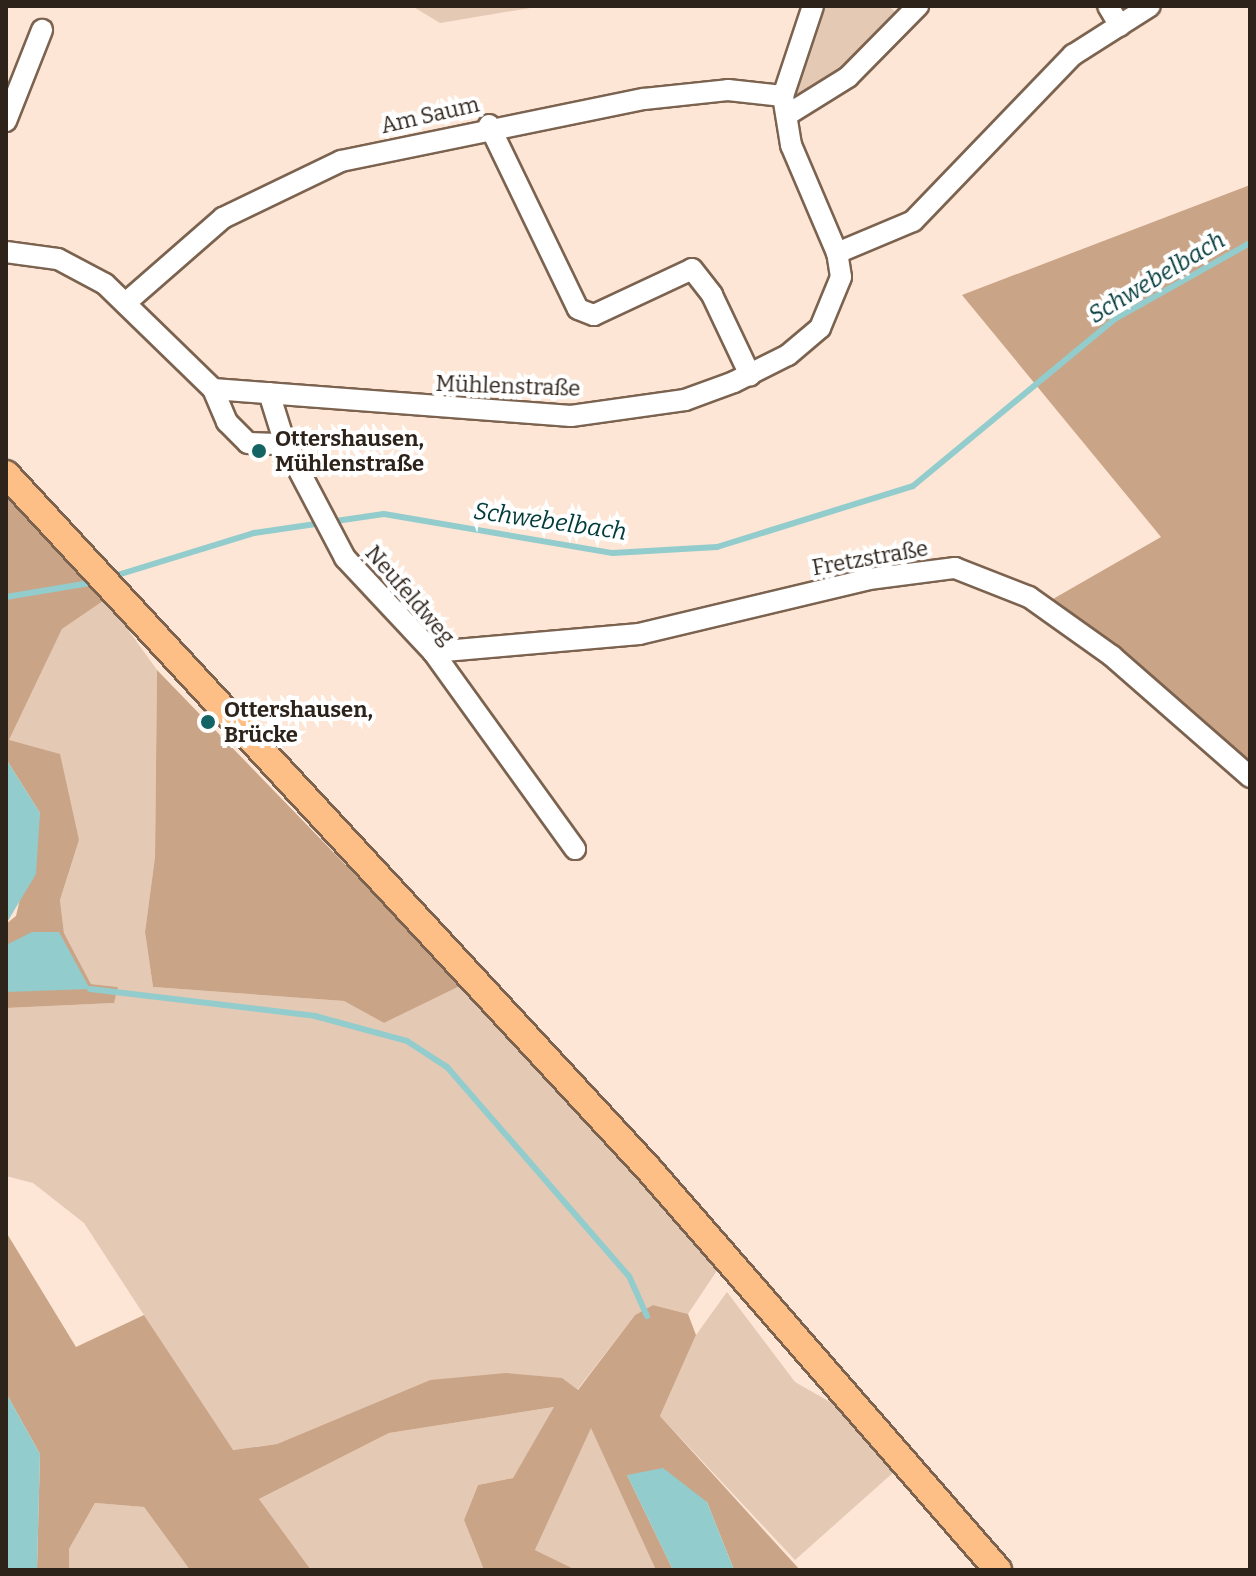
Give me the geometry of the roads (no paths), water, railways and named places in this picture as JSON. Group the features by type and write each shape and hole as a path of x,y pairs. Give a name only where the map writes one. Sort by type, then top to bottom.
{"main road":[{"path":"6,474 110,580 646,1166 998,1570"}],"street":[{"path":"813,6 785,106 791,145 837,253 913,221 1073,55 1150,6"},
{"path":"785,106 848,77 918,6"},
{"path":"1108,6 1120,26"},
{"path":"6,121 42,30"},
{"name":"Am Saum","path":"129,300 223,218 279,188 341,161 489,125 728,90 785,106"},
{"path":"489,125 578,309 594,315 692,269 750,375"},
{"path":"6,252 58,259 129,300 213,389 227,422 248,443 285,444"},
{"name":"Mühlenstraße","path":"213,389 571,416 685,400 750,375 820,328 841,277 837,253"},
{"name":"Neufeldweg","path":"269,393 285,444 345,558 433,652 575,849"},
{"name":"Fretzstraße","path":"433,652 639,634 869,579 955,568 1029,597 1112,656 1250,777"}],"water":[{"path":"6,759 40,813 36,874 6,924"},
{"path":"32,932 59,932 90,989 6,992 6,945"},
{"path":"6,1393 40,1454 37,1570 6,1570"},
{"path":"663,1468 707,1502 734,1570 673,1570 627,1475"}],"waterway":[{"name":"Schwebelbach","path":"111,577 254,533 384,514 613,553 717,547 913,486 1115,319 1250,243"},
{"name":"Schwebelbach","path":"6,597 96,582"},
{"path":"90,989 315,1016 407,1041 447,1067 629,1276 647,1316"}],"place":[{"name":"Ottershausen, Mühlenstraße","path":"259,451"},
{"name":"Ottershausen, Brücke","path":"208,722"}]}
